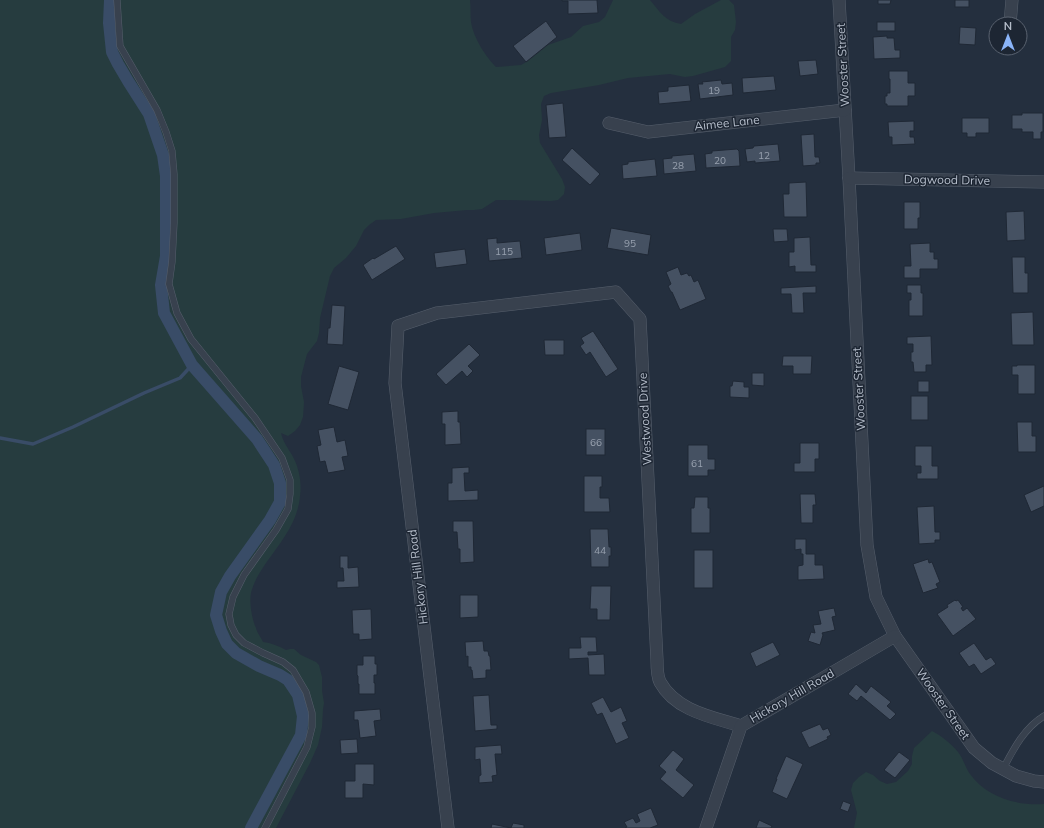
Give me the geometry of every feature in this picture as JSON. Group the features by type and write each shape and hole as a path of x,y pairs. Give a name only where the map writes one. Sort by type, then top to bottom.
{"street":[{"name":"Wooster Street","path":"839,0 867,546 876,597 895,636 974,748 992,763 1016,776 1044,782"},
{"path":"1011,16 1012,0"},
{"name":"Aimee Lane","path":"609,123 648,132 845,110"},
{"name":"Dogwood Drive","path":"849,178 1044,182"},
{"name":"Westwood Drive","path":"398,326 437,313 616,292 640,319 659,681 672,698 696,712 742,726"},
{"name":"Hickory Hill Road","path":"398,326 395,383 448,828"},
{"name":"Hickory Hill Road","path":"706,828 742,726 895,636"}],"lane":[{"path":"117,0 120,46 156,110 166,132 172,151 174,174 174,223 169,284 177,313 191,339 255,418 282,458 290,480 288,509 276,530 244,575 233,597 229,614 236,634 244,643 283,662 293,670 306,692 312,713 312,727 307,747 265,828"},
{"path":"1003,769 1022,737 1040,718 1044,716"}],"green space":[{"path":"0,0 470,0 471,22 474,34 488,58 496,67 521,65 548,45 571,37 583,26 599,22 605,17 613,0 650,0 667,18 681,24 695,14 721,0 729,0 734,5 736,22 735,30 731,37 731,61 725,67 685,77 670,74 628,78 599,85 551,93 544,96 541,104 542,120 539,135 540,143 562,179 565,187 564,194 558,200 496,200 482,209 434,213 401,219 376,220 364,230 356,246 346,258 334,268 330,276 320,318 317,341 307,354 301,377 304,402 303,417 300,425 295,431 288,436 281,433 298,470 301,486 299,505 288,531 257,577 250,597 253,620 257,632 263,642 286,650 294,649 301,655 316,662 319,665 322,677 324,703 322,727 318,745 276,828 0,828"},
{"path":"932,731 946,740 955,749 970,774 985,789 993,794 1013,801 1044,804 1044,828 854,828 857,813 851,790 853,783 866,772 887,784 896,782 908,771 912,764 914,748"}],"building":[{"path":"562,0 597,0 598,13 568,14 568,1"},
{"path":"878,0 891,0 890,4 878,4"},
{"path":"955,0 969,0 969,7 955,7"},
{"path":"546,21 557,37 526,62 513,46"},
{"path":"877,22 895,22 895,31 877,31"},
{"path":"960,27 976,28 975,45 959,44"},
{"path":"887,36 887,38 894,38 895,50 900,50 900,58 874,59 873,37"},
{"path":"816,60 818,74 800,76 798,61"},
{"path":"889,71 908,71 908,83 915,83 915,96 908,96 908,106 887,106 887,104 885,104 885,96 887,96 887,93 890,93"},
{"path":"774,76 776,90 743,93 742,78"},
{"path":"721,80 722,84 732,83 733,95 700,99 698,84 703,84 702,82"},
{"path":"689,85 691,101 659,104 658,92 668,91 668,87"},
{"path":"563,103 566,137 549,138 546,105"},
{"path":"1022,113 1043,113 1043,132 1041,132 1041,139 1033,139 1033,132 1022,132 1022,129 1012,129 1012,115 1022,115"},
{"path":"962,118 989,118 989,133 976,133 976,137 967,137 967,133 962,133"},
{"path":"914,121 914,131 910,131 910,137 914,137 915,144 892,145 892,137 889,137 888,122"},
{"path":"814,134 815,157 819,157 820,163 816,163 816,165 803,166 801,135"},
{"path":"778,144 780,161 755,163 755,161 747,162 745,149 753,148 754,146"},
{"path":"572,148 600,174 590,185 562,160"},
{"path":"737,149 739,151 740,166 706,168 705,154 712,153 712,151"},
{"path":"694,154 696,171 664,174 663,159 672,158 672,156"},
{"path":"655,159 657,176 623,179 622,165 628,164 628,162"},
{"path":"806,182 807,217 784,217 783,194 789,194 789,183"},
{"path":"904,202 920,202 918,229 904,229"},
{"path":"1024,211 1025,240 1007,241 1006,212"},
{"path":"611,228 651,235 648,255 607,248"},
{"path":"773,229 787,229 788,241 774,242"},
{"path":"580,233 582,250 546,255 544,238"},
{"path":"810,237 811,265 816,265 816,272 795,272 795,266 789,267 789,252 794,252 794,238"},
{"path":"497,238 497,243 520,241 522,258 489,261 487,239"},
{"path":"930,243 930,252 934,252 934,259 938,259 938,269 920,269 920,278 904,278 904,266 911,266 910,244"},
{"path":"396,246 405,259 372,280 363,265"},
{"path":"465,249 467,264 436,268 434,253"},
{"path":"1012,257 1025,257 1025,273 1028,273 1028,293 1013,293"},
{"path":"678,267 681,275 687,273 689,276 691,275 694,282 698,280 706,299 680,310 668,286 671,284 666,272"},
{"path":"907,285 921,285 921,293 923,293 923,316 909,316 909,300 911,300 911,293 907,293"},
{"path":"816,286 816,293 803,293 804,313 792,313 791,294 781,294 781,288"},
{"path":"332,305 345,306 343,345 327,344"},
{"path":"1033,312 1034,345 1012,345 1011,313"},
{"path":"593,331 618,369 606,377 590,352 586,355 580,346 584,343 581,338"},
{"path":"931,336 932,365 926,365 926,372 914,372 913,362 911,362 913,344 907,344 907,337"},
{"path":"544,340 564,340 564,355 545,355"},
{"path":"469,344 480,355 468,366 473,371 467,377 462,371 446,385 436,374"},
{"path":"783,356 812,356 811,374 793,374 793,366 782,366"},
{"path":"1035,365 1035,394 1018,394 1018,375 1012,375 1012,366"},
{"path":"339,366 359,372 348,410 328,404"},
{"path":"752,373 764,373 764,386 752,385"},
{"path":"733,381 744,382 744,387 749,387 749,398 730,397 730,386 732,386"},
{"path":"918,381 929,381 929,392 918,392"},
{"path":"911,396 928,396 928,420 911,420"},
{"path":"458,411 461,444 445,445 445,424 442,424 442,412"},
{"path":"1017,422 1032,422 1032,436 1036,436 1036,452 1018,452"},
{"path":"334,427 337,442 345,440 348,456 342,457 345,470 328,473 325,461 320,462 317,446 321,445 318,430"},
{"path":"586,429 605,429 605,455 586,455"},
{"path":"800,443 819,443 819,459 815,459 815,472 794,472 794,463 800,463"},
{"path":"688,445 708,445 708,459 715,459 715,470 708,470 708,476 688,476"},
{"path":"915,446 932,446 932,466 938,466 938,479 917,479 917,473 921,473 921,466 915,466"},
{"path":"469,467 469,473 464,473 465,491 478,490 478,500 448,501 448,483 452,483 452,468"},
{"path":"584,476 602,476 600,498 609,498 610,512 584,512"},
{"path":"1044,486 1044,506 1031,512 1024,495"},
{"path":"800,494 815,494 816,505 813,505 813,523 801,523"},
{"path":"695,497 708,497 708,508 710,508 710,533 691,533 691,508 694,508"},
{"path":"934,506 935,532 940,532 940,540 935,540 935,543 919,544 917,507"},
{"path":"453,521 473,521 474,562 460,563 460,549 458,549 457,532 453,532"},
{"path":"590,529 608,529 609,547 611,547 609,567 591,567"},
{"path":"795,539 806,539 806,554 815,554 815,565 823,565 824,579 798,580 798,566 803,565 803,554 801,554 801,549 795,550"},
{"path":"694,550 713,550 713,588 694,588"},
{"path":"340,556 348,556 348,568 358,567 359,587 337,588 337,581 344,581 343,568 340,568"},
{"path":"928,559 929,563 932,562 940,582 936,584 938,588 923,593 913,564"},
{"path":"591,586 611,586 610,620 597,620 597,609 590,609"},
{"path":"460,595 478,595 478,617 460,618"},
{"path":"955,600 958,600 963,607 961,608 963,611 967,608 976,619 953,636 937,614 948,607 947,605"},
{"path":"834,608 836,616 832,617 835,630 822,633 823,635 820,645 808,641 811,632 815,633 813,625 821,624 818,611"},
{"path":"371,609 372,639 359,640 359,634 353,634 352,610"},
{"path":"580,637 596,637 597,652 588,652 588,655 604,654 605,675 589,675 588,658 569,659 569,648 581,648"},
{"path":"483,641 484,651 488,651 490,656 491,670 486,670 486,678 473,679 471,667 468,667 468,656 466,657 465,642"},
{"path":"773,642 780,655 756,667 750,653"},
{"path":"974,643 986,660 991,657 996,664 981,674 974,664 969,667 959,653"},
{"path":"363,656 375,656 377,675 374,675 375,694 359,694 357,665 363,665"},
{"path":"856,684 866,693 871,686 891,702 887,706 896,714 890,720 861,696 857,701 848,694"},
{"path":"489,695 491,725 497,725 497,729 475,731 473,696"},
{"path":"603,697 611,712 621,707 627,721 622,723 629,738 616,744 602,713 597,715 591,703"},
{"path":"380,709 381,720 374,721 376,736 360,738 358,720 354,720 354,711"},
{"path":"820,724 823,730 828,728 831,735 827,737 828,739 809,748 801,732"},
{"path":"357,739 358,753 341,754 340,740"},
{"path":"501,745 502,754 495,754 497,775 492,776 493,782 479,783 479,776 481,775 480,759 475,760 475,747"},
{"path":"673,750 684,759 676,770 694,785 683,798 660,779 666,772 659,766"},
{"path":"899,752 910,760 895,778 884,770"},
{"path":"786,756 803,764 787,799 772,792"},
{"path":"355,764 374,764 374,785 363,784 363,798 345,798 345,781 355,781"},
{"path":"843,801 851,804 848,812 840,809"},
{"path":"651,808 658,825 650,828 625,828 627,827 624,822 633,818 636,823 640,821 637,814"},
{"path":"759,820 772,826 771,828 756,828"},
{"path":"513,823 524,825 524,828 511,828"},
{"path":"492,824 511,828 491,828"}],"waterway":[{"path":"110,0 109,23 112,52 149,114 163,155 166,176 166,256 161,285 164,313 192,365 257,439 274,465 280,483 280,502 270,520 230,576 221,592 216,615 227,644 236,653 288,680 298,695 303,716 301,735 251,828"},
{"path":"0,438 33,444 180,378 192,365"}]}
